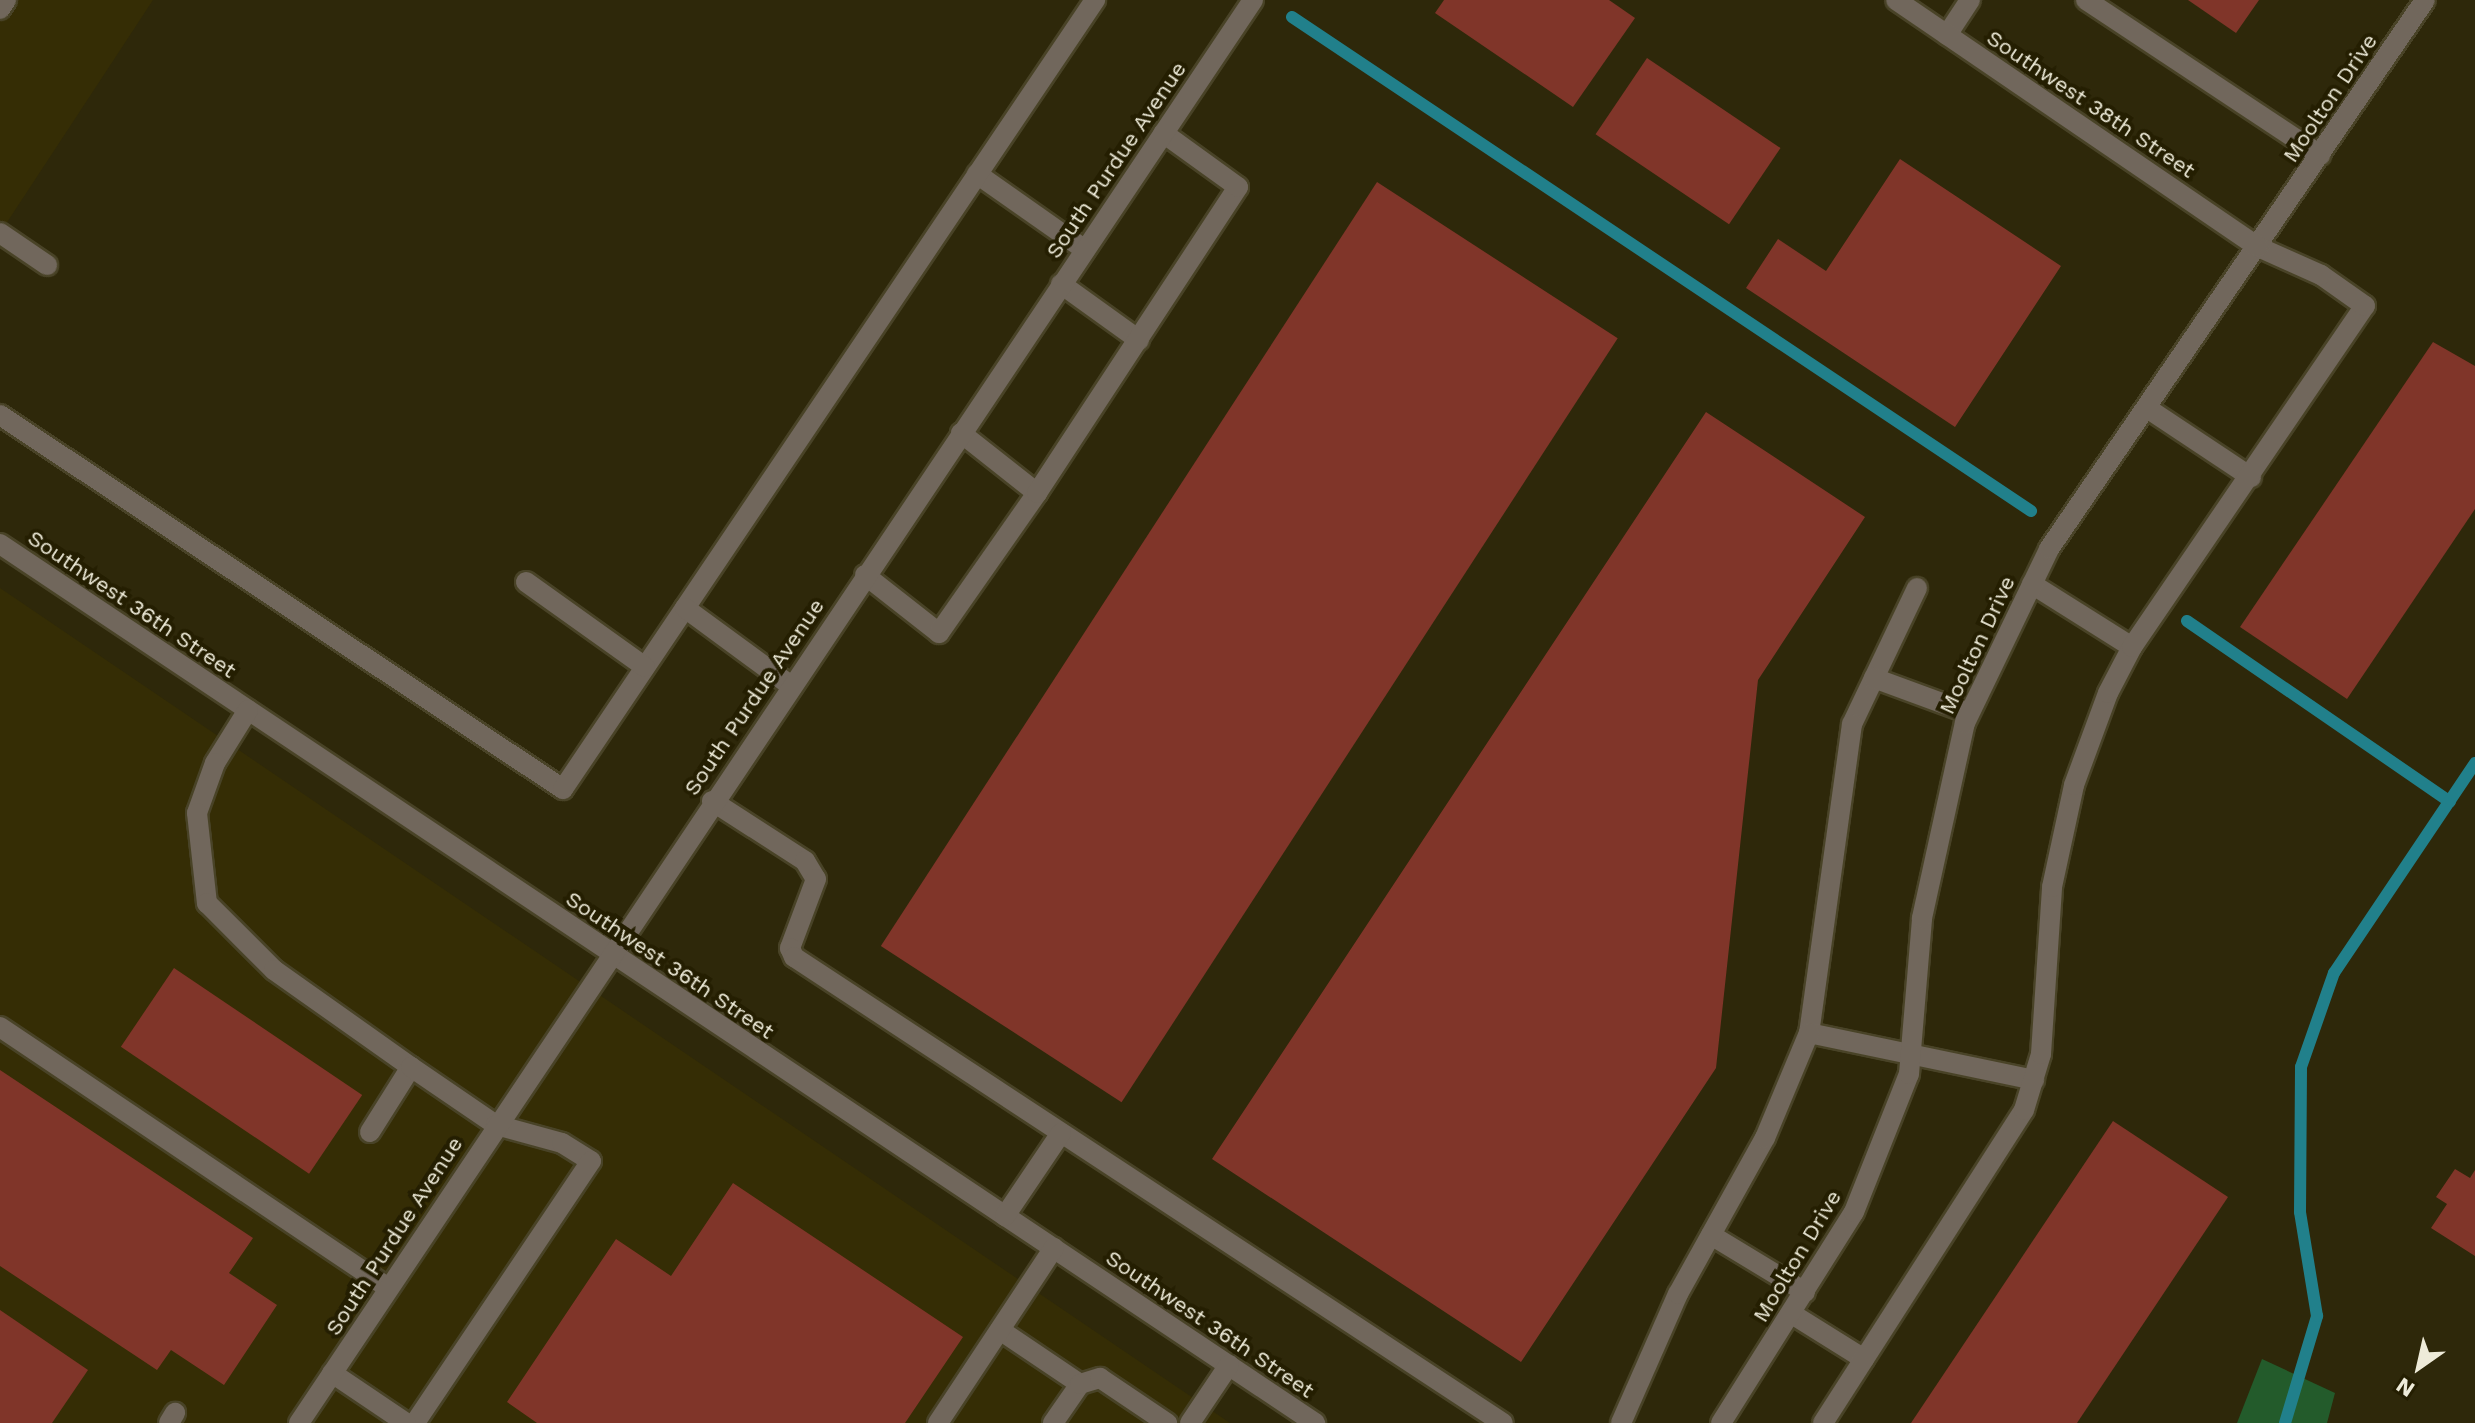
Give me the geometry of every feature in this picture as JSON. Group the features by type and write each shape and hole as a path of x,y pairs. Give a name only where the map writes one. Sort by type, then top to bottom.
{"street":[{"path":"0,9 6,0"},
{"path":"0,415 563,789 1095,0"},
{"name":"South Purdue Avenue","path":"299,1423 712,801 1253,0"},
{"name":"Southwest 38th Street","path":"1896,0 2258,247 2321,275 2365,306 2251,477"},
{"path":"1947,35 1970,0"},
{"path":"2086,0 2320,155"},
{"name":"Moolton Drive","path":"1721,1423 1854,1212 1911,1053 1922,918 1969,713 2032,584 2147,408 2425,0"},
{"path":"865,575 939,633 1037,493 1238,187 1163,133"},
{"path":"977,174 1085,250"},
{"path":"0,233 47,265"},
{"path":"1061,284 1139,340"},
{"path":"1823,1423 2009,1143 2034,1080 2052,887 2074,785 2132,647 2251,477 2147,408"},
{"path":"961,433 1037,493"},
{"name":"Southwest 36th Street","path":"0,544 1315,1423"},
{"path":"526,582 645,667"},
{"path":"2032,584 2132,647"},
{"path":"1621,1423 1711,1235 1765,1138 1809,1033 1852,724 1917,588"},
{"path":"685,608 791,686"},
{"path":"1874,678 1969,713"},
{"path":"248,710 215,763 197,813 207,903 274,970 496,1125 562,1143 591,1161 415,1423"},
{"path":"712,801 805,861 816,879 790,948 794,957 1503,1423"},
{"path":"0,1027 388,1288"},
{"path":"1809,1033 2034,1080"},
{"path":"370,1132 411,1067"},
{"path":"1005,1216 1061,1133"},
{"path":"1711,1235 1805,1292"},
{"path":"938,1423 1054,1248"},
{"path":"1792,1314 1864,1359"},
{"path":"1000,1330 1080,1384"},
{"path":"1192,1420 1229,1365"},
{"path":"332,1373 406,1423"},
{"path":"1053,1423 1080,1384 1100,1378 1167,1423"}],"shaded area":[{"path":"0,0 153,0 0,233"},
{"path":"0,588 1230,1423 0,1423"}],"green space":[{"path":"2262,1359 2335,1393 2327,1423 2237,1423"}],"building":[{"path":"1444,0 1609,0 1635,18 1573,107 1435,13"},
{"path":"2188,0 2259,0 2236,33"},
{"path":"1647,58 1780,148 1729,224 1596,134"},
{"path":"1900,159 2061,266 1955,427 1746,288 1778,239 1826,271"},
{"path":"1377,182 1618,338 1122,1102 881,946"},
{"path":"2433,342 2475,366 2475,509 2347,699 2240,627"},
{"path":"1706,412 1865,517 1758,680 1716,1068 1521,1362 1212,1159"},
{"path":"174,968 362,1095 309,1174 121,1047"},
{"path":"0,1070 253,1238 229,1273 277,1305 224,1385 171,1350 157,1370 0,1266"},
{"path":"2113,1121 2228,1197 2077,1423 1911,1423"},
{"path":"2455,1169 2470,1178 2475,1170 2475,1256 2431,1228 2447,1204 2436,1197"},
{"path":"733,1183 963,1337 905,1423 537,1423 507,1402 616,1239 671,1276"},
{"path":"0,1310 88,1370 52,1423 0,1423"}],"waterway":[{"path":"1292,17 2031,511"},
{"path":"2187,621 2450,802"},
{"path":"2285,1423 2317,1316 2300,1212 2301,1067 2334,973 2475,763"}]}
